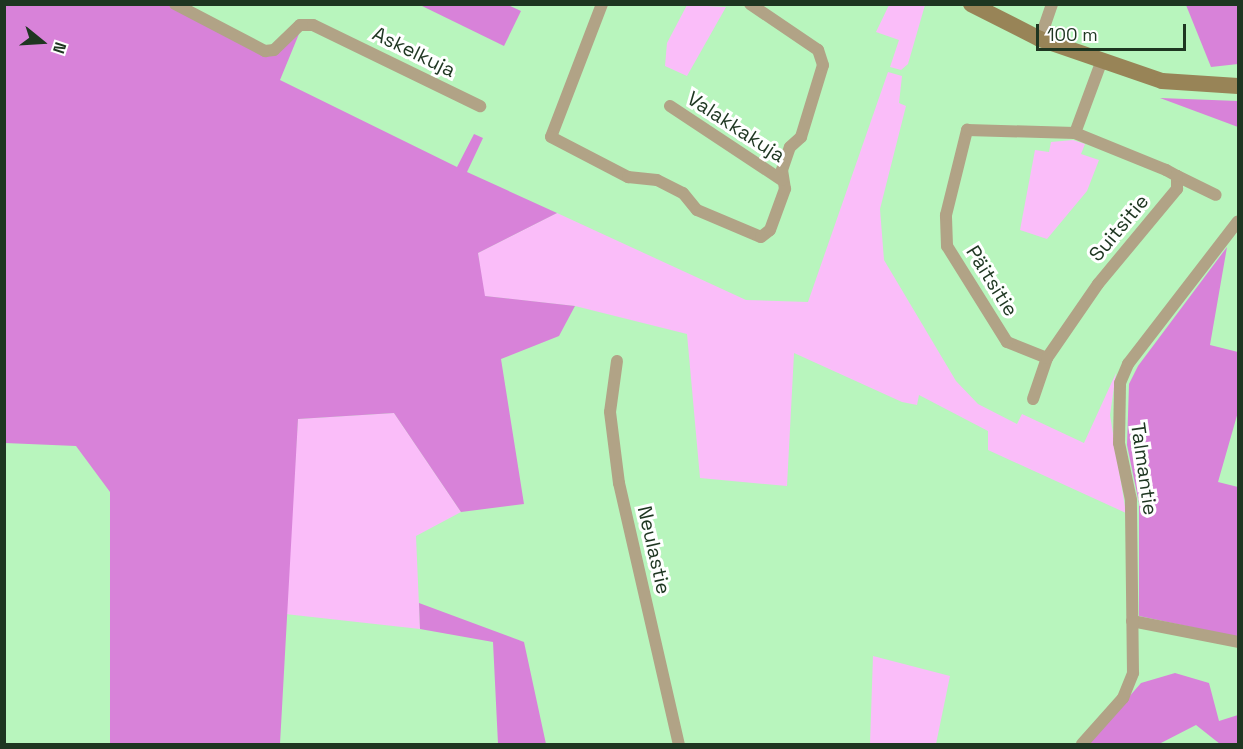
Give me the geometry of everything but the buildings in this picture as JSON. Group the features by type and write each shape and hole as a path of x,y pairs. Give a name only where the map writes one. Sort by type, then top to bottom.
{"street":[{"name":"Askelkuja","path":"175,4 265,51 274,50 300,25 313,25 480,106"},
{"path":"602,4 551,137 628,177 657,180 683,193 697,210 749,235 762,237 770,230 784,189 782,180 790,147 801,137 822,56 750,4"},
{"path":"971,4 1040,39 1162,81 1209,88 1239,86"},
{"path":"1040,39 1052,4"},
{"path":"1102,60 1075,133 1216,195"},
{"name":"Valakkakuja","path":"669,106 782,180"},
{"name":"Päitsitie","path":"1047,358 1007,342 947,246 946,215 967,130 1075,133"},
{"name":"Suitsitie","path":"1033,399 1047,358 1121,253 1131,249 1177,189 1177,177"},
{"name":"Talmantie","path":"1082,744 1130,685 1131,500 1116,407 1120,383 1128,364 1239,222"},
{"name":"Neulastie","path":"617,361 610,412 619,483 679,744"},
{"path":"1132,621 1239,642"}],"shaded area":[{"path":"5,5 174,5 270,54 301,29 280,80 457,167 474,134 483,138 467,172 557,213 478,253 485,296 575,306 559,336 501,359 524,504 461,512 394,413 298,419 280,744 110,744 110,492 76,446 5,443"},
{"path":"420,5 508,5 521,11 504,46"},
{"path":"687,5 726,7 687,76 665,66 667,43"},
{"path":"889,5 925,5 908,64 901,70 890,67 899,40 876,32"},
{"path":"1186,5 1238,5 1238,64 1211,67"},
{"path":"888,72 902,76 899,103 906,106 880,209 884,260 956,381 978,404 1017,424 1022,414 1084,443 1116,373 1110,415 1126,513 988,450 988,431 919,395 917,405 902,402 794,353 787,486 700,478 687,334 575,306 484,296 478,253 557,213 746,300 808,302"},
{"path":"1160,98 1238,101 1238,127"},
{"path":"1073,140 1085,144 1081,154 1099,160 1087,191 1047,239 1020,230 1035,150 1049,152 1051,142"},
{"path":"1227,247 1210,345 1238,352 1238,412 1218,482 1238,487 1238,637 1139,616 1139,503 1127,445 1129,384 1138,366"},
{"path":"394,413 461,512 416,536 420,629 285,614 298,419"},
{"path":"419,603 524,642 546,744 498,744 493,642 420,629"},
{"path":"873,656 950,676 936,744 870,744"},
{"path":"1175,673 1209,683 1219,721 1238,715 1238,744 1220,744 1196,725 1159,744 1088,744 1141,683"}]}
